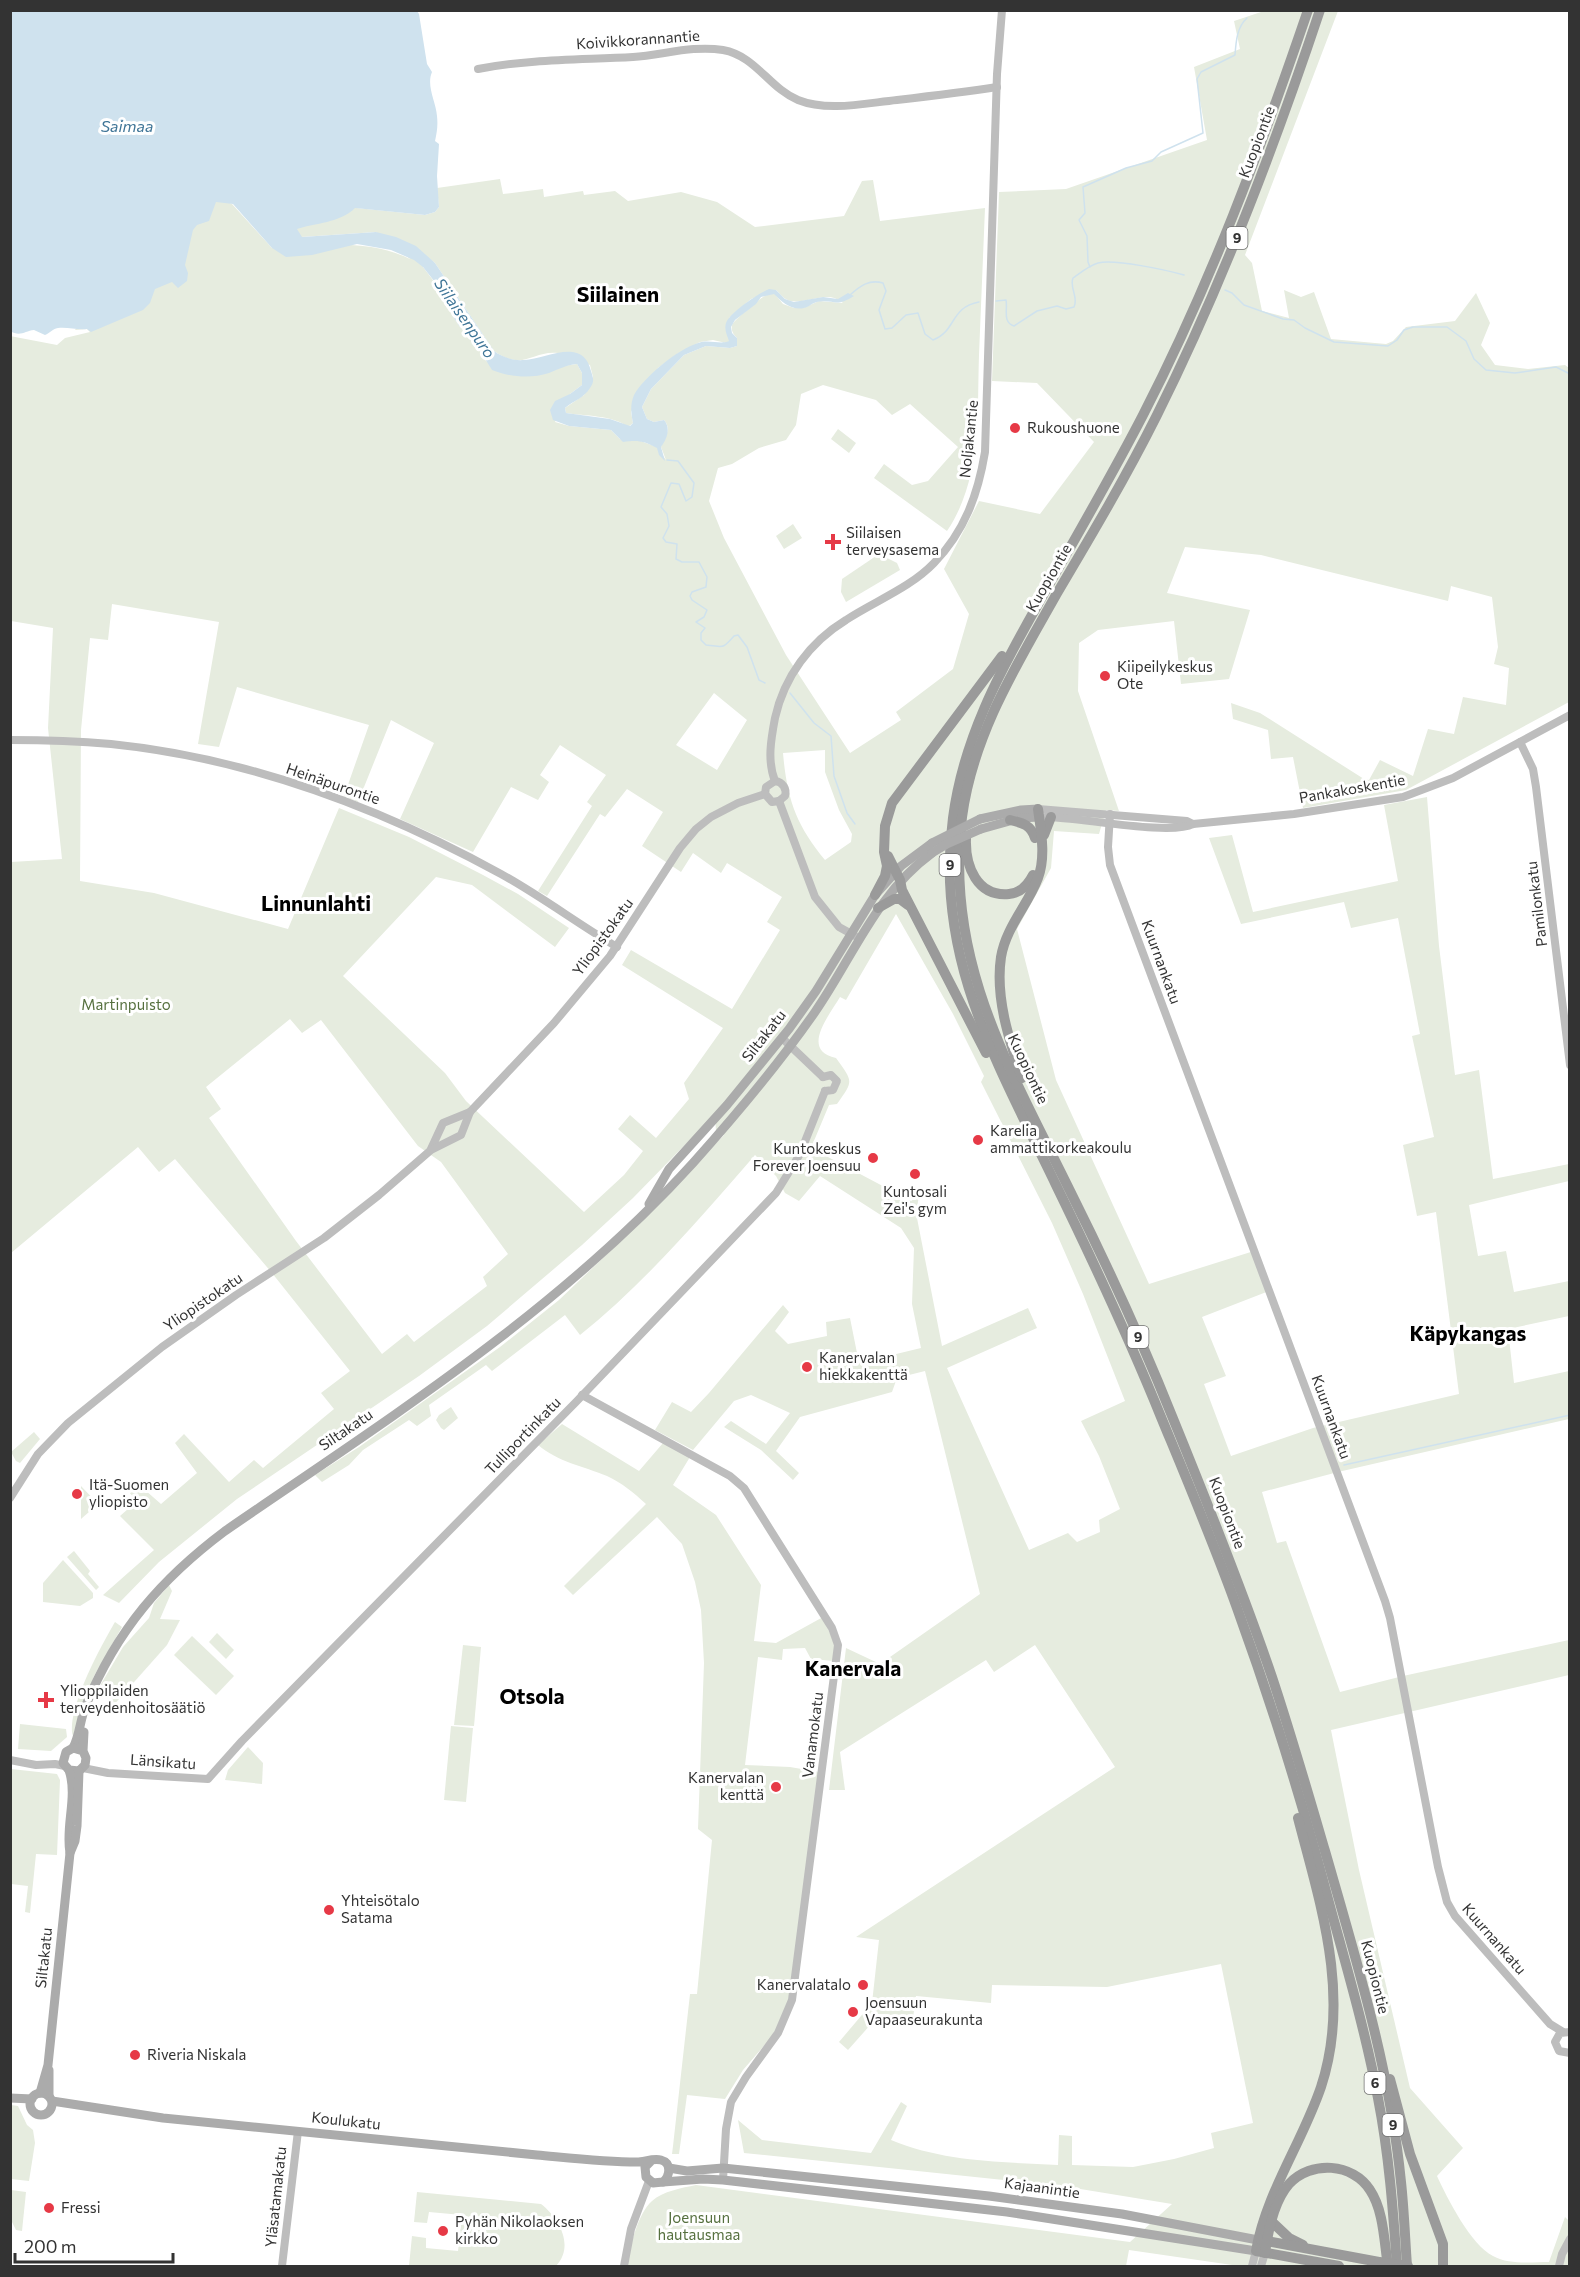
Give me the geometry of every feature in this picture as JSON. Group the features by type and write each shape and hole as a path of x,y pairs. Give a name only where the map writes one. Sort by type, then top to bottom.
{"highway":[{"name":"Kuopiontie","path":"1191,1476 981,1026 962,971 952,914 950,852 955,802 966,756 987,699 1018,639 1104,488 1182,336 1261,144 1308,10"},
{"name":"Kuopiontie","path":"1320,10 1272,148 1193,340 1123,480 1006,684 984,733 966,795 961,831 961,913 972,969 987,1014 1131,1320 1191,1476 1265,1688 1329,1903 1378,2096 1390,2181 1397,2266"},
{"path":"875,895 885,876 887,866 885,826 898,792 968,704 1009,645 1018,639"},
{"path":"966,795 970,806 966,845 969,863 981,887 1000,895 1012,894 1028,885 1036,867 1035,837 1039,814"},
{"path":"1037,1123 1036,1112 1022,1081 1006,1026 999,978 1002,955 1010,928 1039,875 1042,850 1039,814"},
{"path":"1010,820 1027,825 1035,837"},
{"path":"885,845 889,860 912,910 1001,1084 1012,1094"},
{"path":"878,909 894,899 900,899 912,910"},
{"name":"Kuopiontie","path":"1198,1496 1246,1602 1275,1684 1363,1987 1381,2063 1395,2141 1401,2180 1408,2266"},
{"path":"1260,2252 1266,2212 1303,2132 1321,2086 1331,2044 1334,2012 1333,1971 1326,1925 1291,1791 1288,1765"},
{"path":"1363,1987 1410,2154 1438,2226 1443,2244 1443,2266"},
{"path":"1262,2240 1283,2193 1297,2177 1312,2170 1329,2168 1350,2171 1364,2181 1376,2199 1381,2220 1384,2264"},
{"path":"1272,2222 1289,2238 1314,2251"},
{"name":"Kajaanintie","path":"1262,2240 1384,2264 1408,2266"},
{"name":"Kajaanintie","path":"1260,2252 1340,2266"},
{"path":"1444,2254 1454,2266"}],"main road":[{"name":"Pankakoskentie","path":"898,876 932,843 1002,814 1039,814"},
{"name":"Pankakoskentie","path":"898,876 981,824 1039,814"},
{"name":"Siltakatu","path":"78,1750 77,1740 86,1704 124,1630 172,1574 202,1548 505,1335 592,1261 645,1211 738,1111 791,1046 825,996 875,895 898,876"},
{"name":"Siltakatu","path":"645,1211 669,1169 721,1112 782,1038 855,936 878,909 898,876"},
{"path":"64,1756 78,1750 76,1767"},
{"name":"Siltakatu","path":"42,2101 48,2065 70,1853 75,1841 77,1826 76,1767 64,1756"},
{"name":"Koulukatu","path":"10,2098 297,2131 600,2161 631,2166 654,2180"},
{"name":"Koulukatu","path":"10,2103 42,2101"},
{"path":"652,2160 663,2160 669,2168 668,2176 654,2180 645,2167 652,2160"},
{"name":"Koulukatu","path":"600,2161 652,2160"},
{"name":"Kajaanintie","path":"669,2168 676,2171 723,2168 989,2196 1122,2214 1262,2240"},
{"name":"Kajaanintie","path":"654,2180 723,2180 1007,2212 1260,2252"}],"street":[{"name":"Noljakantie","path":"775,781 770,758 772,731 781,700 798,665 811,649 840,624 905,586 933,564 960,529 981,478 986,434 997,87 1002,10"},
{"name":"Koivikkorannantie","path":"478,69 575,58 645,56 705,48 722,50 743,57 790,96 826,106 862,104 997,87"},
{"name":"Pankakoskentie","path":"1039,814 1187,821 1193,824 1294,814 1403,797 1453,778 1569,715"},
{"name":"Heinäpurontie","path":"10,740 110,744 165,752 237,768 315,790 390,818 434,839 504,876 617,946"},
{"name":"Pamilonkatu","path":"1520,742 1533,770 1536,787 1569,1065"},
{"path":"775,781 782,783 785,789 785,796 780,801 769,800 765,794 766,787 775,781"},
{"name":"Yliopistokatu","path":"10,1498 38,1454 68,1423 162,1347 348,1221 430,1150 461,1135 470,1112 554,1023 617,946 680,848 696,829 711,817 738,803 765,794"},
{"path":"780,801 815,897 839,927 855,936"},
{"name":"Pankakoskentie","path":"1039,814 1110,818"},
{"name":"Kuurnankatu","path":"1110,818 1108,847 1110,865 1390,1618 1438,1867 1447,1902 1455,1916 1550,2024 1566,2032"},
{"path":"782,1038 823,1077"},
{"path":"831,1075 837,1081 833,1090 825,1091 821,1086 823,1077 831,1075"},
{"name":"Tulliportinkatu","path":"208,1779 242,1741 582,1395 776,1193 800,1154 825,1091"},
{"name":"Yliopistokatu","path":"430,1150 443,1123 470,1112"},
{"name":"Vanamokatu","path":"582,1395 730,1476 744,1488 832,1628 838,1645 792,2000 778,2033 734,2095 729,2112 723,2180"},
{"name":"Länsikatu","path":"12,1760 64,1756"},
{"name":"Länsikatu","path":"12,1760 36,1765 55,1764 116,1772 208,1779"},
{"name":"Kuurnankatu","path":"1541,2013 1555,2039 1555,2046 1559,2051 1569,2053"},
{"path":"1555,2039 1566,2032"},
{"name":"Yläsatamakatu","path":"282,2266 297,2131"},
{"path":"624,2266 631,2229 654,2180"},
{"path":"1560,2266 1562,2254 1569,2240"},
{"path":"1560,2266 1569,2240"},
{"path":"1252,2266 1260,2252"},
{"path":"1260,2252 1261,2266"}],"green space":[{"path":"1264,11 1338,11 1245,255 1252,263 1262,311 1289,318 1284,290 1301,297 1314,292 1331,339 1386,344 1393,341 1406,327 1455,321 1476,293 1490,323 1481,345 1495,365 1528,369 1565,365 1569,368 1569,702 1406,790 1303,808 1293,757 1271,759 1268,730 1233,719 1231,703 1260,713 1364,779 1369,780 1380,760 1413,776 1428,729 1454,734 1463,697 1506,705 1509,668 1494,664 1498,647 1492,597 1451,586 1448,601 1261,555 1185,547 1167,593 1250,610 1229,679 1181,684 1174,621 1098,630 1079,643 1078,691 1119,811 1106,810 1099,834 1054,831 1051,868 1017,929 1056,1080 1149,1284 1254,1251 1269,1291 1202,1317 1226,1376 1204,1384 1231,1456 1313,1428 1459,1394 1436,1212 1417,1216 1403,1145 1434,1137 1412,1036 1420,1034 1398,918 1351,928 1344,902 1241,924 1209,838 1232,835 1253,912 1398,881 1384,805 1427,797 1439,946 1455,1075 1479,1070 1493,1179 1569,1164 1569,1181 1469,1205 1478,1256 1506,1251 1514,1292 1569,1281 1569,1316 1508,1329 1514,1383 1569,1371 1569,1419 1338,1472 1262,1492 1277,1543 1286,1541 1340,1692 1569,1640 1569,1675 1331,1730 1359,1870 1410,2088 1463,2148 1437,2176 1468,2232 1485,2250 1499,2259 1549,2262 1565,2217 1569,2221 1569,2266 1239,2266 1129,2250 1126,2266 627,2266 635,2232 642,2214 652,2201 673,2190 696,2185 1130,2242 1172,2204 1062,2186 744,2153 738,2120 762,2140 871,2153 901,2102 907,2106 891,2140 952,2157 994,2162 1058,2165 1059,2135 1072,2136 1072,2165 1133,2167 1214,2148 1211,2133 1253,2123 1221,1964 1107,1987 992,1985 991,2003 916,1996 913,2018 880,2014 848,2050 839,2042 872,2003 879,1940 856,1937 1115,1767 1035,1645 994,1672 986,1660 840,1752 845,1790 829,1790 846,1648 880,1664 980,1594 925,1371 897,1378 892,1392 800,1417 776,1451 799,1473 793,1480 761,1450 724,1427 731,1421 766,1444 790,1413 751,1395 734,1401 693,1450 655,1430 672,1402 691,1412 783,1305 789,1312 775,1331 788,1344 827,1336 826,1322 850,1318 859,1363 921,1348 912,1304 914,1248 901,1228 820,1176 799,1201 785,1193 776,1176 755,1155 650,1272 580,1335 565,1315 492,1371 486,1365 429,1405 431,1416 417,1426 409,1420 363,1450 349,1465 322,1482 315,1475 359,1447 500,1347 559,1300 647,1216 724,1135 716,1132 715,1114 633,1198 487,1326 419,1376 237,1499 159,1562 119,1603 103,1595 154,1550 120,1516 137,1501 128,1491 137,1483 161,1504 197,1473 175,1443 184,1434 229,1482 254,1460 263,1468 334,1409 321,1393 350,1371 272,1273 175,1159 159,1172 138,1147 11,1253 11,862 62,859 48,728 53,628 11,621 10,336 57,345 65,338 90,332 87,329 75,330 185,184 232,204 272,248 360,246 394,252 410,259 376,232 301,237 248,197 425,215 435,212 439,207 437,188 500,179 503,194 543,189 544,197 583,191 584,195 615,191 628,201 681,192 717,202 755,227 844,216 862,181 873,180 880,221 985,208 975,446 966,490 947,531 874,478 884,464 912,485 928,481 958,447 910,404 892,415 876,400 823,385 801,394 796,425 786,440 759,448 732,464 718,468 709,501 724,538 786,655 850,753 901,720 896,712 953,669 969,614 944,569 979,501 1040,514 1094,442 1037,383 992,381 999,192 1066,189 1207,140 1194,67 1240,49 1234,21","holes":["430,259 435,263 494,351 504,357 520,360 558,353 590,365 593,377 584,395 565,408 566,413 607,418 628,427 633,423 631,412 658,368 677,354 700,342 713,340 726,343 730,341 729,318 751,299 776,290 791,301 831,297 843,303 819,301 803,308 794,308 783,304 775,294 767,295 747,309 732,325 737,338 737,346 730,348 706,346 684,355 651,389 642,407 647,419 654,422 664,420 666,423 667,433 661,447 666,460 657,447 635,439 627,441 620,439 611,430 569,426 555,422 570,394 582,385 582,373 577,364 563,366 547,373 521,376 486,361 469,333 460,327 442,292 423,267","112,604 219,622 198,744 219,747 237,687 369,725 344,796 358,802 391,720 434,743 400,819 473,852 511,787 538,800 549,782 540,775 560,745 606,775 587,802 592,806 538,891 547,896 600,814 605,817 627,789 663,812 642,846 681,872 693,853 721,873 727,863 782,897 767,922 780,930 732,1009 631,950 622,965 723,1028 684,1083 689,1099 656,1138 630,1115 618,1129 643,1151 624,1175 584,1212 466,1101 445,1073 343,976 436,877 472,885 555,947 569,928 518,894 409,837 339,808 288,929 154,893 80,881 81,730 90,638 108,640","714,693 747,720 717,770 676,745","825,750 825,772 839,810 852,834 851,842 825,860 800,823 787,784 783,753","896,914 953,1014 984,1076 981,1082 1052,1223 1125,1401 1081,1421 1099,1456 1120,1509 1099,1520 1100,1532 1077,1542 1068,1533 1029,1550 947,1368 1037,1328 1028,1308 942,1346 916,1213 919,1196 911,1201 811,1148 829,1105 837,1104 849,1085 846,1072 836,1058 825,1054 820,1048 819,1040 824,1023 840,997 846,1000","290,1019 302,1033 321,1020 418,1146 441,1162 508,1254 483,1277 487,1286 414,1342 407,1334 382,1354 296,1241 209,1118 221,1109 206,1087"]},
{"path":"838,429 856,443 849,453 831,439"},
{"path":"793,524 802,538 784,549 776,536"},
{"path":"879,554 897,563 900,570 846,602 841,592 842,579"},
{"path":"451,1407 458,1418 444,1430 436,1420 439,1415"},
{"path":"562,1424 639,1471 663,1443 690,1457 673,1485 716,1515 761,1585 754,1641 776,1643 823,1617 835,1645 834,1661 811,1659 805,1648 783,1649 782,1660 758,1657 745,1765 790,1767 819,1772 790,1991 787,2008 776,2032 743,2070 725,2099 687,2095 679,2154 672,2154 690,1994 697,1994 712,1840 698,1829 704,1663 701,1610 695,1582 682,1544 657,1517 573,1595 564,1586 646,1504 612,1479 562,1460 538,1445"},
{"path":"34,1432 40,1439 20,1463 16,1461 11,1452"},
{"path":"81,1486 98,1504 81,1519"},
{"path":"74,1551 90,1571 88,1574 99,1587 96,1590 67,1557"},
{"path":"63,1560 93,1593 93,1598 80,1606 43,1602 43,1583"},
{"path":"169,1585 172,1591 160,1619 180,1620 167,1645 111,1708 101,1684 123,1647 149,1618 154,1603"},
{"path":"115,1622 122,1627 94,1676 73,1736 72,1725 75,1711 86,1678"},
{"path":"217,1633 234,1650 226,1659 209,1642"},
{"path":"192,1636 234,1676 216,1695 174,1655"},
{"path":"463,1645 481,1647 474,1726 454,1725"},
{"path":"20,1724 66,1729 67,1737 51,1751 18,1749"},
{"path":"451,1726 473,1728 466,1802 444,1800"},
{"path":"248,1747 263,1763 262,1784 225,1780 228,1770"},
{"path":"11,1769 57,1774 60,1780 57,1855 36,1854 30,1913 25,1912 28,1886 11,1884"},
{"path":"11,2105 18,2106 27,2125 33,2130 35,2143 29,2181 11,2179"},
{"path":"11,2190 26,2192 22,2231 16,2230 11,2220"},
{"path":"417,2192 541,2204 559,2224 564,2241 562,2258 556,2266 409,2266 412,2236 426,2238 426,2248 458,2251 462,2215 429,2212 427,2223 414,2222"}],"water":[{"name":"Saimaa","path":"11,10 417,11 427,64 432,72 430,83 437,116 435,141 439,144 437,176 439,207 435,212 425,215 355,208 335,220 297,229 302,237 376,232 396,237 416,246 435,263 494,351 504,357 520,360 563,352 580,354 587,360 593,381 585,394 565,408 566,413 610,419 630,426 633,423 631,409 634,395 653,372 690,346 702,342 729,341 725,328 729,319 745,303 769,289 776,290 785,299 794,302 823,297 838,299 848,293 854,296 843,302 823,301 800,309 788,305 774,294 761,297 756,304 735,320 731,327 732,333 737,338 737,346 730,348 706,346 684,355 651,389 642,407 647,419 654,422 664,420 666,423 667,434 661,447 665,461 659,455 657,448 641,442 623,442 611,430 569,426 553,420 550,410 555,401 582,385 582,373 577,364 528,377 513,376 492,370 469,333 460,327 454,318 442,291 423,267 414,260 391,250 357,244 312,255 286,257 272,248 233,204 216,202 209,221 197,225 193,230 185,265 188,273 187,281 178,288 172,282 155,289 150,303 143,310 91,332 87,329 58,328 45,335 34,330 20,334 14,333 10,331"}],"waterway":[{"path":"1090,267 1087,236 1079,220 1085,213 1083,187 1126,168 1152,161 1161,152 1203,133 1197,79 1201,72 1235,55 1239,30 1247,18"},
{"path":"996,301 1006,300 1008,322 1014,326 1037,311 1057,306 1066,309 1074,307 1073,278 1098,263 1128,264 1184,275"},
{"name":"Siilaisenpuro","path":"850,295 865,284 883,283 886,291 879,310 885,329 892,328 906,315 918,313 925,334 933,340 946,331 963,309 979,302"},
{"path":"1225,290 1232,293 1244,305 1283,319 1294,320 1334,342 1388,346 1397,340 1404,330 1413,327 1447,327 1466,341 1474,359 1486,370 1515,373 1556,367 1570,374"},
{"path":"667,460 678,461 694,483 692,497 686,501 679,484 671,483 661,507 667,514 669,526 663,538 666,542 677,544 676,559 682,562 699,562 707,577 706,587 692,592 690,596 692,600 707,610 704,617 696,622 705,628 701,633 701,640 706,645 722,646 738,635 747,647 759,680 765,683"},
{"path":"790,693 814,723 831,736 834,776 847,813 855,824"},
{"path":"1344,1465 1570,1415"}],"place":[{"name":"Rukoushuone","path":"1015,428"},
{"name":"Siilaisen terveysasema","path":"833,542"},
{"name":"Kiipeilykeskus Ote","path":"1105,676"},
{"name":"Karelia ammattikorkeakoulu","path":"978,1140"},
{"name":"Kuntokeskus Forever Joensuu","path":"873,1158"},
{"name":"Kuntosali Zei's gym","path":"915,1174"},
{"name":"Kanervalan hiekkakenttä","path":"807,1367"},
{"name":"Itä-Suomen yliopisto","path":"77,1494"},
{"name":"Ylioppilaiden terveydenhoitosäätiö","path":"46,1700"},
{"name":"Kanervalan kenttä","path":"776,1787"},
{"name":"Yhteisötalo Satama","path":"329,1910"},
{"name":"Kanervalatalo","path":"863,1985"},
{"name":"Joensuun Vapaaseurakunta","path":"853,2012"},
{"name":"Riveria Niskala","path":"135,2055"},
{"name":"Fressi","path":"49,2208"},
{"name":"Pyhän Nikolaoksen kirkko","path":"443,2231"}],"district":[{"name":"Siilainen","path":"618,295"},
{"name":"Linnunlahti","path":"316,904"},
{"name":"Käpykangas","path":"1468,1334"},
{"name":"Kanervala","path":"853,1669"},
{"name":"Otsola","path":"532,1697"}],"park label":[{"name":"Martinpuisto","path":"126,1005"},
{"name":"Joensuun hautausmaa","path":"699,2226"}]}
